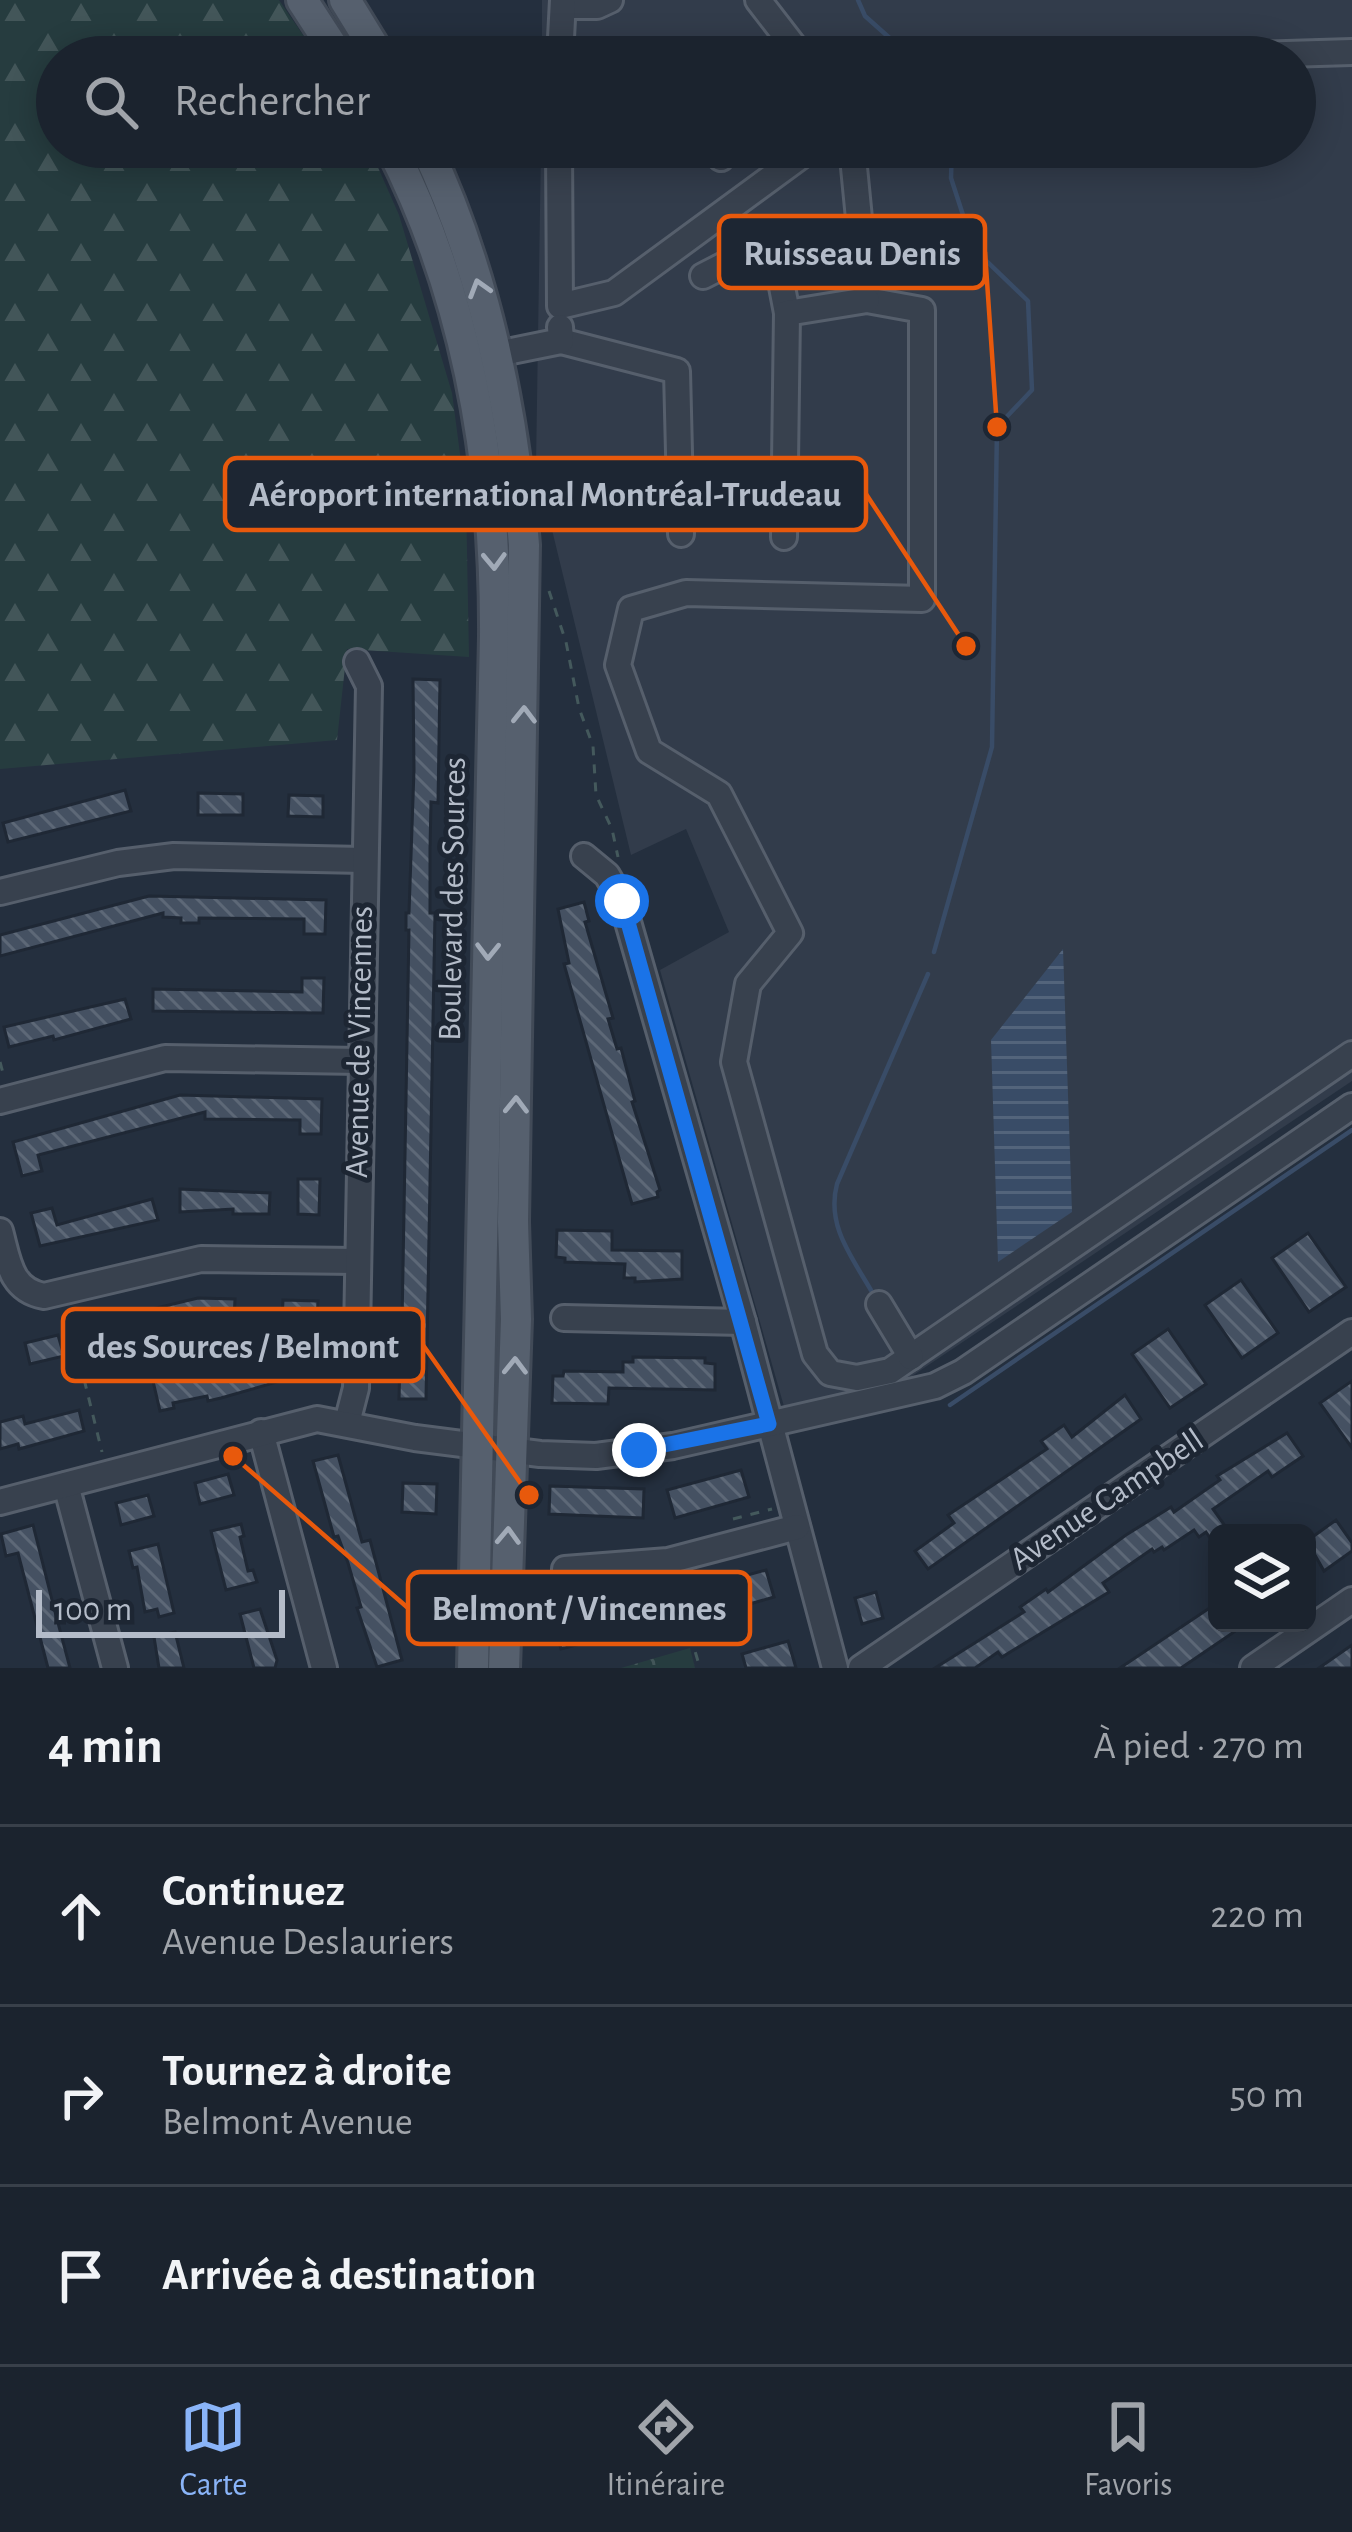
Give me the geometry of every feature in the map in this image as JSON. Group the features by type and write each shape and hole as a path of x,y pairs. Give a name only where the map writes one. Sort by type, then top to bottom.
{"main road":[{"path":"302,0 325,36"},
{"path":"345,0 367,36"},
{"name":"Boulevard des Sources","path":"401,168 434,246 460,332 483,443 493,528 495,636 473,1668"},
{"name":"Boulevard des Sources","path":"435,168 464,240 497,354 515,455 525,566 512,1449 504,1668"}],"street":[{"path":"366,0 373,36"},
{"path":"561,36 562,3 597,6 610,0"},
{"path":"758,0 786,36"},
{"path":"1316,53 1352,52"},
{"path":"559,168 561,340"},
{"path":"560,306 614,293 784,168"},
{"path":"854,168 867,300"},
{"path":"703,276 773,240 787,313 784,537"},
{"path":"787,313 867,300 922,310 922,599 686,593 631,609 618,665 649,751 719,794 790,933 748,984 734,1062 815,1354 830,1372 857,1378 890,1371 1352,1054"},
{"path":"497,354 561,340 676,371 681,534"},
{"name":"Avenue de Vincennes","path":"347,1423 356,1388 369,686 357,662"},
{"path":"0,892 118,862 174,856 364,860"},
{"path":"584,856 612,881 622,901 743,1322 835,1668"},
{"path":"3,1094 166,1058 360,1061"},
{"path":"0,1502 317,1419 415,1438 596,1456 674,1446 934,1386 963,1372 1352,1106"},
{"path":"0,1231 14,1278 23,1289 44,1296 201,1259 356,1261"},
{"path":"879,1304 911,1357"},
{"path":"564,1318 743,1322"},
{"name":"Avenue Campbell","path":"861,1668 1352,1332"},
{"path":"261,1432 324,1668"},
{"path":"66,1485 115,1668"},
{"path":"566,1569 675,1559 797,1527"},
{"path":"1253,1668 1352,1600"}],"path":[{"path":"525,566 545,585 557,609 579,707 593,746 596,795 616,845 620,866 612,881"},
{"path":"0,1062 3,1094"},
{"path":"65,1303 104,1458"},
{"path":"733,1519 775,1509"},
{"path":"671,1572 700,1668"}],"shaded area":[{"path":"542,0 1352,0 1352,1081 906,1380 785,1410 660,970 729,932 686,829 631,855 536,464 541,168 1316,168 1316,36 542,36"}],"green space":[{"path":"0,0 279,0 304,36 36,36 36,168 378,168 399,215 452,393 466,500 469,657 347,649 337,740 0,769"},
{"path":"690,1648 695,1668 621,1668"}],"water":[{"path":"1063,949 1072,1212 998,1262 991,1040"}],"building":[{"path":"413,679 440,680 438,803 431,802 430,849 430,913 435,913 426,1399 399,1399 401,1326 406,1324 402,1324 406,913 414,770"},
{"path":"125,790 131,811 8,842 3,823"},
{"path":"198,793 243,794 243,815 198,815"},
{"path":"289,795 323,796 323,817 288,816"},
{"path":"149,896 326,900 325,934 304,934 304,919 199,918 199,923 181,923 181,918 163,917 163,913 0,956 0,935"},
{"path":"584,902 589,921 585,922 613,1018 608,1019 617,1049 621,1048 632,1102 660,1190 658,1197 632,1204 564,964 569,963 558,909"},
{"path":"302,978 324,978 323,1013 153,1011 153,989 302,992"},
{"path":"125,999 131,1019 9,1047 4,1027"},
{"path":"180,1095 322,1099 321,1134 300,1134 300,1120 205,1119 205,1112 38,1155 42,1171 22,1176 13,1142"},
{"path":"298,1179 320,1179 319,1215 298,1214"},
{"path":"180,1189 270,1193 269,1214 233,1214 233,1209 180,1212"},
{"path":"152,1199 158,1220 40,1246 31,1213 52,1208 57,1225"},
{"path":"557,1230 612,1231 612,1250 682,1251 682,1279 635,1282 635,1278 624,1278 625,1264 565,1262 556,1257"},
{"path":"1308,1233 1346,1287 1309,1312 1272,1258"},
{"path":"1241,1280 1278,1333 1242,1358 1205,1305"},
{"path":"198,1298 235,1299 234,1319 185,1318 187,1324 154,1332 148,1310"},
{"path":"283,1300 318,1301 317,1322 282,1320"},
{"path":"1168,1329 1206,1384 1170,1408 1132,1354"},
{"path":"58,1335 64,1356 30,1364 25,1343"},
{"path":"316,1348 322,1369 208,1401 207,1396 173,1403 174,1408 160,1411 153,1381 214,1368 216,1374"},
{"path":"633,1357 705,1358 705,1363 715,1364 715,1390 609,1388 608,1404 552,1403 553,1376 563,1376 564,1371 623,1372 623,1362 633,1362"},
{"path":"1352,1381 1352,1448 1320,1403"},
{"path":"1125,1395 1141,1419 928,1569 915,1551 954,1523 948,1515 1047,1449 1041,1441 1064,1425 1072,1437"},
{"path":"79,1410 84,1431 19,1449 18,1444 0,1449 0,1422 23,1416 25,1424"},
{"path":"1287,1433 1303,1456 1272,1477 1268,1471 1213,1509 1224,1524 1208,1524 1208,1535 1199,1537 1194,1530 1164,1550 1152,1549 1103,1583 1109,1592 1002,1657 998,1652 975,1668 935,1668 1024,1612 1020,1607 1126,1535 1171,1507 1174,1512 1220,1480 1217,1476"},
{"path":"338,1455 362,1542 370,1540 402,1660 377,1667 313,1461"},
{"path":"741,1470 749,1497 675,1518 667,1490"},
{"path":"228,1474 234,1495 200,1504 195,1483"},
{"path":"403,1483 437,1484 436,1514 402,1512"},
{"path":"550,1486 644,1489 643,1518 549,1514"},
{"path":"148,1495 154,1516 121,1525 116,1503"},
{"path":"1336,1520 1352,1543 1352,1551 1324,1571 1316,1557 1316,1534"},
{"path":"241,1524 248,1571 253,1570 257,1582 226,1590 211,1531"},
{"path":"33,1525 70,1668 48,1668 18,1553 6,1556 1,1534"},
{"path":"158,1544 174,1613 159,1617 157,1609 145,1612 137,1567 133,1568 129,1551"},
{"path":"766,1570 774,1597 701,1618 693,1590"},
{"path":"876,1592 883,1618 862,1624 855,1598"},
{"path":"661,1593 669,1621 561,1649 554,1622"},
{"path":"260,1609 277,1660 275,1668 254,1668 240,1614"},
{"path":"1208,1609 1208,1632 1234,1632 1181,1668 1120,1668"},
{"path":"175,1632 184,1668 159,1668 154,1637"},
{"path":"788,1641 796,1668 746,1668 742,1654"},
{"path":"1352,1645 1352,1668 1319,1668"}],"waterway":[{"path":"858,0 865,16 887,36"},
{"path":"934,952 992,747 997,427 1032,390 1028,301 974,249 951,168"},
{"path":"872,1292 838,1227 837,1184 928,974"},
{"path":"950,1405 1352,1130"}],"place":[{"name":"Ruisseau Denis","path":"997,427"},
{"name":"Aéroport international Montréal-Trudeau","path":"966,646"},
{"name":"Belmont / Vincennes","path":"233,1456"},
{"name":"des Sources / Belmont","path":"529,1495"}],"route":[{"path":"622,901 769,1424 639,1450"}]}
